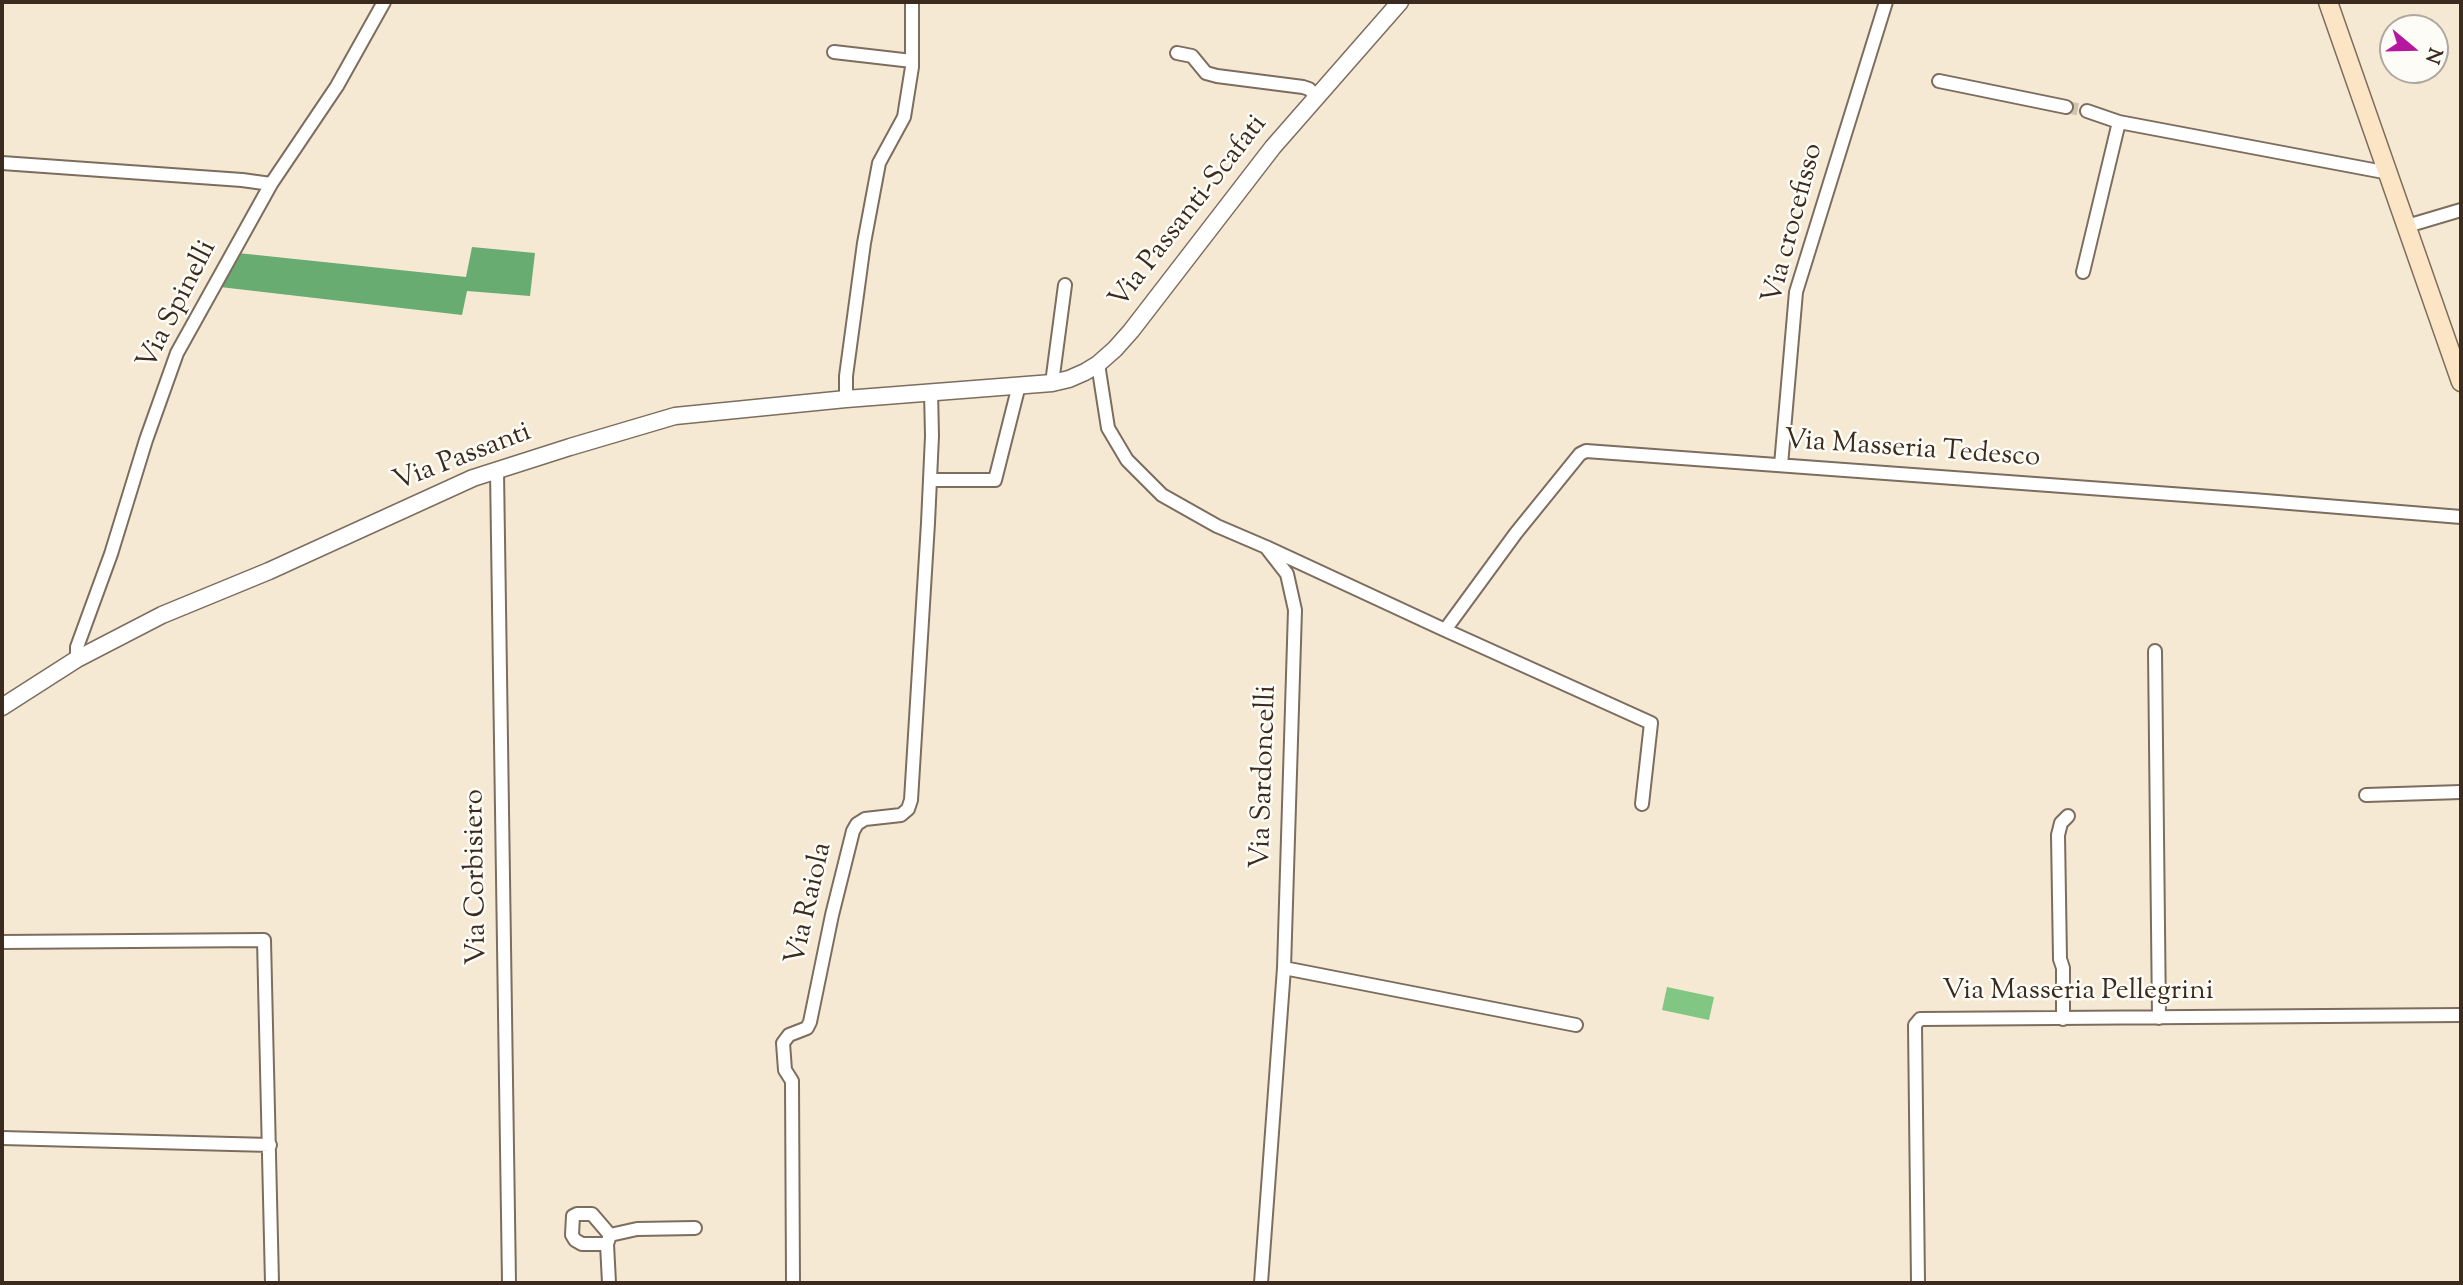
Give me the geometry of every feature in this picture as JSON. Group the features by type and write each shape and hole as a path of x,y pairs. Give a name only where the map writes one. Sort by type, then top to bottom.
{"main road":[{"path":"2329,2 2461,382"}],"street":[{"name":"Via Spinelli","path":"77,659 77,647 111,554 146,440 177,353 271,184 337,86 384,2"},
{"path":"846,399 846,376 864,243 878,163 904,117 912,61 912,2"},
{"name":"Via Passanti-Scafati","path":"982,387 1052,383 1069,379 1098,364 1131,331 1237,193 1401,2"},
{"name":"Via crocefisso","path":"1781,465 1796,292 1886,2"},
{"path":"834,52 912,61"},
{"path":"1177,53 1192,56 1206,73 1303,87 1317,97"},
{"path":"1939,81 2066,107"},
{"path":"2087,111 2119,122 2389,173"},
{"path":"2083,272 2119,122"},
{"path":"2,163 271,184"},
{"path":"2407,226 2461,210"},
{"path":"1052,383 1065,285"},
{"name":"Via Sardoncelli","path":"1098,364 1108,428 1127,460 1162,495 1217,526 1266,547 1287,574 1295,610 1284,968 1261,1283"},
{"path":"930,480 995,480 1019,385"},
{"name":"Via Passanti","path":"2,707 77,659 162,615 269,571 473,478 675,416 982,387"},
{"name":"Via Raiola","path":"793,1283 792,1081 785,1070 783,1043 789,1035 807,1028 810,1022 853,831 865,819 901,815 908,809 911,800 930,480 932,391"},
{"name":"Via Masseria Tedesco","path":"1445,630 1516,533 1580,454 1593,452 2461,517"},
{"name":"Via Corbisiero","path":"496,471 509,1283"},
{"path":"1266,547 1651,723 1642,804"},
{"path":"2155,651 2156,1018"},
{"path":"2148,722 2156,1018"},
{"path":"2366,794 2461,792"},
{"path":"2063,1019 2058,835 2061,823 2068,816"},
{"path":"2,942 264,940 272,1283"},
{"path":"1284,968 1576,1025"},
{"name":"Via Masseria Pellegrini","path":"1918,1283 1916,1023 1923,1018 2461,1015"},
{"path":"2,1138 270,1145"},
{"path":"609,1283 609,1240 637,1229 695,1228"}],"green space":[{"path":"472,247 535,253 530,296 467,291 462,315 220,287 238,253 466,277"},
{"path":"1667,987 1714,997 1709,1020 1662,1010"}],"tunnel":[{"path":"2066,107 2087,111"}]}
